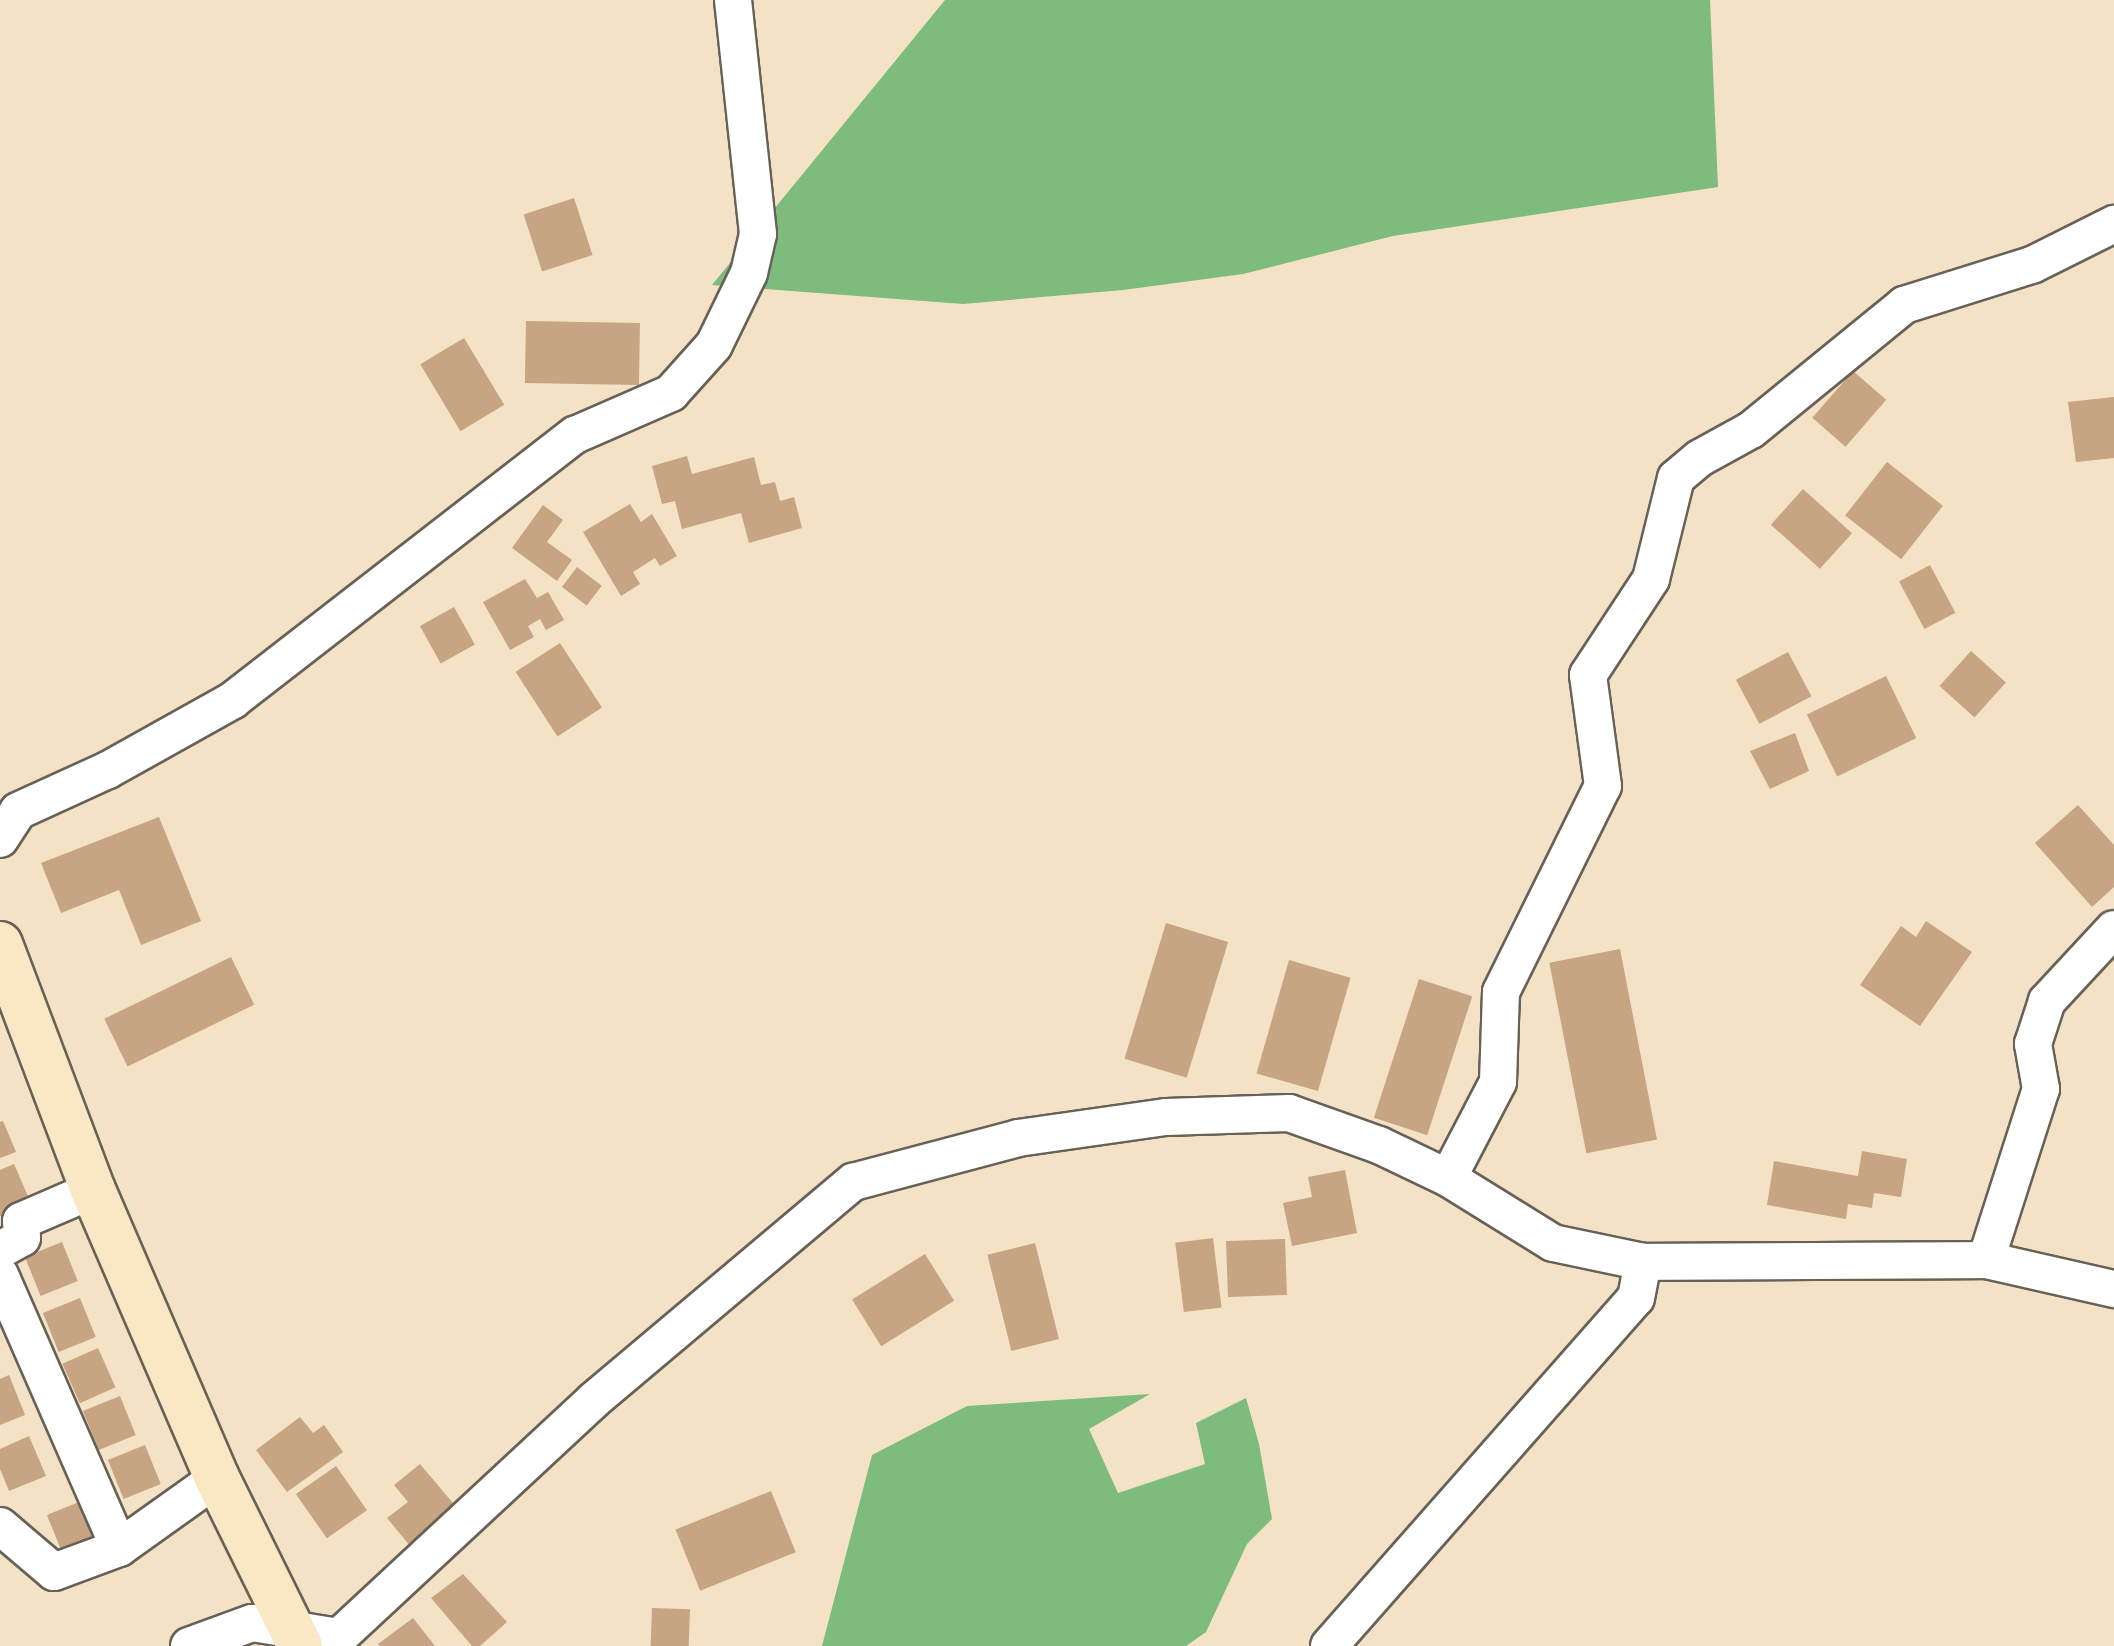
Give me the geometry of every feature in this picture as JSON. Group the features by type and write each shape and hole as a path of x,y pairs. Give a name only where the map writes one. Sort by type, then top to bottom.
{"street":[{"path":"0,839 18,811 108,770 233,700 575,435 671,393 714,345 749,273 758,234 733,0"},
{"path":"1448,1178 1498,1082 1501,992 1603,786 1588,675 1651,579 1676,478 1700,458 1751,430 1904,305 2032,265 2114,224"},
{"path":"1986,1260 2041,1089 2033,1044 2047,1001 2114,929"},
{"path":"0,944 93,1190 217,1478 297,1640"},
{"path":"189,1646 252,1623 297,1640 339,1637 594,1400 853,1182 1018,1138 1166,1117 1289,1113 1379,1145 1448,1178 1553,1243 1643,1262 1986,1260 2114,1289"},
{"path":"0,1250 22,1238 21,1221 93,1190"},
{"path":"1329,1646 1636,1298 1643,1262"},
{"path":"0,1275 119,1548"},
{"path":"0,1526 54,1572 119,1548 217,1478"}],"green space":[{"path":"945,0 1710,0 1718,187 1393,236 1243,274 1123,290 963,304 712,285"},
{"path":"1150,1394 1089,1429 1118,1493 1205,1464 1196,1423 1246,1398 1259,1444 1272,1519 1247,1544 1206,1632 1186,1646 822,1646 872,1455 967,1406"}],"building":[{"path":"574,198 593,255 542,271 524,214"},
{"path":"526,321 640,323 639,385 525,383"},
{"path":"464,338 504,405 460,431 420,364"},
{"path":"1853,371 1886,400 1846,447 1812,418"},
{"path":"2114,397 2114,458 2076,462 2068,402"},
{"path":"687,456 692,474 754,457 761,485 775,482 780,501 794,497 802,528 749,543 741,513 682,529 675,501 662,504 652,466"},
{"path":"1887,462 1943,506 1901,559 1845,516"},
{"path":"1803,489 1852,533 1820,569 1771,525"},
{"path":"630,504 641,522 652,514 677,556 660,566 655,558 633,572 640,584 621,596 583,532"},
{"path":"543,505 563,520 547,542 572,560 557,581 512,548"},
{"path":"1930,565 1955,613 1924,629 1899,581"},
{"path":"577,567 602,586 587,606 562,587"},
{"path":"525,579 537,598 548,592 564,620 546,630 540,619 528,626 534,637 510,650 483,602"},
{"path":"454,607 475,645 441,664 420,626"},
{"path":"560,643 602,708 557,736 516,672"},
{"path":"1971,651 2006,682 1974,717 1940,686"},
{"path":"1788,652 1811,696 1759,724 1736,680"},
{"path":"1886,676 1916,738 1837,777 1807,715"},
{"path":"1795,733 1809,771 1770,789 1750,751"},
{"path":"2078,805 2114,845 2114,887 2092,907 2035,843"},
{"path":"159,817 201,921 141,945 119,890 61,913 41,863"},
{"path":"1926,921 1972,952 1920,1026 1860,985 1901,926 1916,937"},
{"path":"1166,923 1228,942 1187,1078 1124,1059"},
{"path":"1620,949 1657,1139 1586,1153 1549,963"},
{"path":"231,957 254,1005 128,1066 104,1019"},
{"path":"1289,960 1351,978 1318,1091 1256,1073"},
{"path":"1419,979 1472,996 1427,1135 1374,1118"},
{"path":"3,1121 16,1152 0,1158 0,1122"},
{"path":"1862,1151 1907,1159 1901,1197 1874,1193 1872,1208 1848,1204 1846,1219 1767,1205 1774,1161 1858,1176"},
{"path":"14,1164 31,1203 0,1216 0,1170"},
{"path":"1345,1170 1357,1233 1292,1246 1283,1203 1312,1197 1308,1177"},
{"path":"1213,1238 1222,1307 1184,1312 1175,1243"},
{"path":"1285,1239 1287,1295 1228,1297 1226,1241"},
{"path":"62,1242 78,1281 41,1296 25,1257"},
{"path":"1035,1243 1059,1339 1011,1351 987,1255"},
{"path":"925,1254 954,1301 881,1346 852,1300"},
{"path":"80,1298 96,1337 59,1352 43,1313"},
{"path":"98,1348 115,1387 80,1403 62,1364"},
{"path":"9,1375 25,1415 0,1425 0,1379"},
{"path":"120,1396 136,1435 99,1450 83,1411"},
{"path":"300,1417 313,1433 324,1425 343,1452 287,1492 256,1450"},
{"path":"29,1436 46,1476 9,1491 0,1469 0,1449"},
{"path":"145,1445 161,1484 124,1499 108,1460"},
{"path":"420,1464 458,1509 411,1547 387,1518 408,1502 394,1485"},
{"path":"336,1466 367,1510 327,1538 296,1494"},
{"path":"771,1491 796,1552 700,1591 676,1530"},
{"path":"84,1500 100,1540 63,1555 47,1515"},
{"path":"463,1574 507,1622 480,1646 472,1646 431,1598"},
{"path":"652,1608 690,1609 689,1646 651,1646"},
{"path":"413,1618 435,1646 378,1644"}]}
